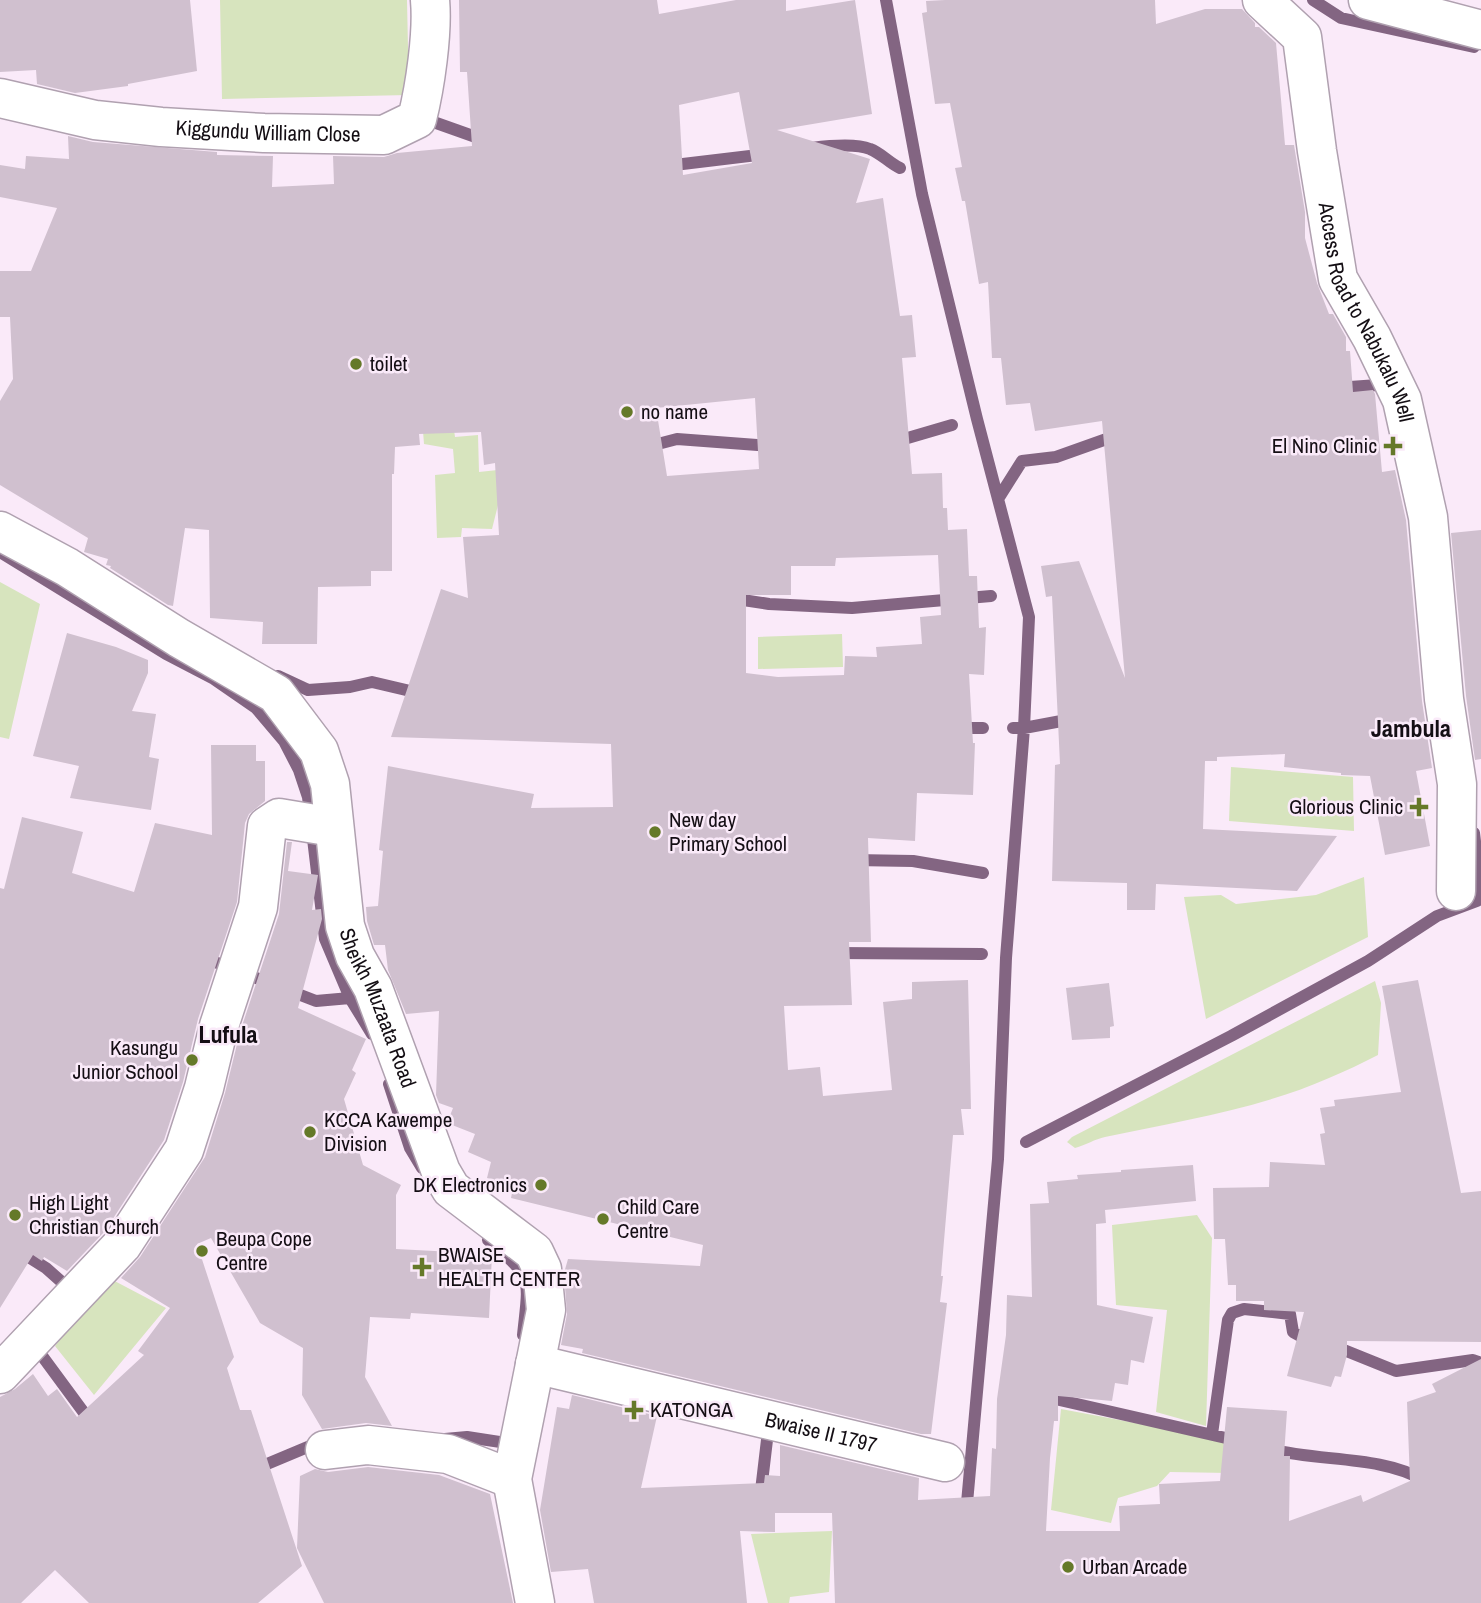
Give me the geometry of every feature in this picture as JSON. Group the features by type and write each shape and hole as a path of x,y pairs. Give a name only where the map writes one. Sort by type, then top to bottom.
{"street":[{"name":"Kiggundu William Close","path":"0,98 95,120 161,127 264,133 384,135 417,119 422,98 431,15 430,0"},
{"name":"Access Road to Nabukalu Well","path":"1262,0 1302,37 1338,279 1372,338 1402,400 1428,517 1444,699 1457,784 1456,891"},
{"path":"1368,0 1481,30"},
{"name":"Sheikh Muzaata Road","path":"0,531 67,567 179,638 276,694 319,751 330,783 345,926 355,956 373,988 441,1172 451,1189 534,1251 542,1269 546,1310 512,1479 535,1603"},
{"path":"0,1374 122,1245 184,1150 204,1088 219,1026 258,907 267,826 279,818 333,827"},
{"name":"Bwaise II 1797","path":"535,1364 945,1462"},
{"path":"325,1450 368,1445 448,1454 512,1479"}],"green space":[{"path":"220,0 407,0 409,95 222,99"},
{"path":"449,394 455,437 478,435 479,472 507,469 492,529 462,528 461,537 437,538 435,475 455,473 453,449 424,444 421,405"},
{"path":"0,582 40,604 9,739 0,737"},
{"path":"842,634 843,667 758,669 758,637"},
{"path":"1231,767 1353,777 1354,831 1229,821"},
{"path":"1364,877 1368,937 1206,1019 1184,897 1221,895 1236,904 1316,895"},
{"path":"1375,981 1381,1003 1378,1055 1302,1089 1247,1106 1105,1137 1075,1148 1067,1142 1072,1137"},
{"path":"1197,1215 1212,1238 1206,1426 1156,1412 1167,1310 1116,1305 1112,1225"},
{"path":"107,1277 166,1308 94,1395 55,1346"},
{"path":"1061,1409 1231,1441 1229,1473 1170,1472 1157,1486 1118,1498 1111,1523 1051,1510"},
{"path":"832,1531 829,1592 790,1597 789,1603 768,1603 751,1534"}],"building":[{"path":"0,0 190,0 197,71 128,86 75,93 37,84 36,70 0,72"},
{"path":"459,0 657,0 659,14 736,0 786,0 786,11 855,0 872,114 777,130 870,159 856,203 883,198 900,316 912,315 916,357 902,358 912,474 942,473 943,508 947,508 948,530 967,529 969,576 977,576 979,628 986,627 984,675 969,674 975,743 973,795 917,793 915,841 868,838 871,942 849,942 852,1005 784,1006 788,1070 820,1067 823,1096 892,1090 883,1002 912,999 912,982 968,980 971,1109 961,1109 964,1135 953,1135 940,1302 947,1303 931,1434 921,1434 582,1353 583,1349 561,1345 567,1314 564,1273 568,1259 700,1266 703,1245 511,1198 512,1193 495,1188 497,1181 487,1178 491,1162 468,1152 475,1134 447,1123 453,1108 439,1103 436,1095 439,1011 406,1014 388,970 385,945 374,945 367,921 366,907 378,906 383,851 379,850 388,766 534,794 531,808 613,807 611,744 391,737 441,589 468,598 463,537 499,535 495,463 484,465 481,432 419,434 420,445 395,447 392,474 392,571 371,571 371,586 318,587 317,644 262,644 263,622 210,618 209,530 185,528 173,606 168,605 106,565 108,559 84,552 88,538 0,485 0,401 13,379 10,317 0,317 0,271 31,271 57,208 0,197 0,165 25,169 26,156 69,159 68,136 93,142 217,152 217,155 273,156 272,187 334,184 333,156 384,157 397,153 472,146 467,72 460,72","holes":["739,92 752,163 683,175 679,105","755,398 759,469 667,476 656,408","938,555 941,615 920,617 922,644 876,647 877,657 845,656 844,675 778,677 746,673 746,595 791,595 791,566 835,566 836,558"]},
{"path":"1155,0 1156,24 1205,9 1242,9 1255,23 1255,27 1259,27 1276,43 1285,145 1294,145 1305,212 1305,238 1317,283 1329,314 1333,314 1346,337 1346,351 1350,351 1353,392 1373,390 1375,394 1382,472 1395,470 1406,520 1422,701 1432,768 1416,771 1430,846 1385,855 1370,776 1284,767 1285,754 1217,757 1217,761 1205,761 1203,829 1337,836 1297,891 1156,884 1155,910 1127,910 1127,883 1052,881 1055,765 1060,764 1052,596 1046,597 1041,566 1079,561 1125,678 1102,421 1035,431 1030,403 1006,405 1001,358 992,358 988,282 979,284 965,201 962,201 955,168 962,167 950,103 935,104 922,13 927,12 926,1"},
{"path":"1481,530 1481,759 1475,760 1466,696 1451,533"},
{"path":"67,633 116,647 148,660 148,673 132,711 156,714 149,757 159,759 151,810 70,798 79,766 33,756"},
{"path":"211,745 256,745 256,761 265,761 265,801 249,814 245,823 237,902 198,1019 183,1082 164,1140 105,1231 67,1271 44,1257 42,1261 33,1255 0,1308 0,888 4,889 22,817 83,832 72,873 134,892 155,823 212,835"},
{"path":"287,842 292,842 288,871 318,875 312,910 321,909 322,919 298,1008 366,1039 352,1070 356,1073 344,1099 363,1165 401,1185 396,1195 396,1249 492,1254 489,1318 411,1313 410,1319 370,1317 365,1377 392,1426 366,1423 322,1429 302,1395 303,1348 260,1323 211,1238 197,1244 234,1357 227,1368 240,1410 251,1410 302,1566 258,1603 89,1603 55,1570 21,1603 0,1603 0,1397 33,1374 48,1396 57,1389 77,1417 144,1355 138,1351 170,1308 121,1278 140,1257 205,1157 240,1032 279,914"},
{"path":"1418,980 1461,1193 1481,1191 1481,1342 1347,1341 1347,1355 1341,1377 1335,1376 1331,1387 1287,1376 1304,1312 1264,1310 1264,1301 1236,1301 1236,1285 1228,1285 1225,1239 1214,1239 1213,1188 1269,1187 1270,1162 1325,1165 1320,1134 1325,1133 1320,1108 1335,1106 1334,1100 1401,1092 1382,986"},
{"path":"1109,983 1114,1026 1110,1027 1110,1038 1072,1040 1066,988"},
{"path":"1193,1165 1196,1201 1105,1210 1106,1223 1096,1224 1097,1305 1153,1317 1144,1363 1131,1360 1128,1385 1115,1383 1112,1401 1058,1396 1058,1421 1054,1421 1050,1458 1046,1531 1120,1531 1119,1506 1160,1504 1159,1484 1220,1481 1227,1407 1287,1411 1284,1456 1290,1456 1289,1521 1361,1495 1363,1502 1410,1481 1407,1402 1436,1392 1432,1384 1481,1359 1481,1603 835,1603 832,1513 775,1513 775,1532 740,1531 747,1603 594,1603 588,1569 551,1572 540,1510 557,1407 569,1409 572,1395 657,1416 641,1488 764,1483 765,1475 780,1476 780,1445 919,1478 918,1500 990,1496 992,1448 996,1449 997,1399 1006,1335 1007,1295 1032,1297 1030,1204 1049,1203 1047,1182 1078,1179 1077,1175"},
{"path":"368,1467 439,1475 490,1494 513,1603 324,1603 297,1548 300,1476 315,1469 328,1472"}],"waterway":[{"path":"886,0 922,194 1029,617 1024,728 1006,958 998,1159 966,1514"},
{"path":"1313,0 1341,18 1474,47"},
{"path":"425,119 487,141"},
{"path":"812,148 864,147 900,168"},
{"path":"666,166 766,154"},
{"path":"1336,388 1378,385"},
{"path":"894,442 952,425"},
{"path":"998,499 1022,461 1056,457 1115,436 1116,432"},
{"path":"654,445 677,439 771,446"},
{"path":"0,552 166,654 214,679 256,708 284,741 299,770 308,797 325,939 350,998"},
{"path":"730,598 769,604 852,608 991,596"},
{"path":"278,676 308,690 350,687 372,682 423,694"},
{"path":"1013,728 1072,719"},
{"path":"958,728 983,728"},
{"path":"1026,1142 1231,1036 1368,961 1437,916 1477,901 1480,883 1474,833"},
{"path":"854,860 913,861 983,873"},
{"path":"836,953 982,954"},
{"path":"202,957 316,1001 350,998 372,1034"},
{"path":"389,1084 410,1148 422,1168"},
{"path":"0,1239 46,1268 73,1292"},
{"path":"488,1240 514,1263 525,1280 527,1301 523,1335"},
{"path":"1212,1434 1228,1320 1232,1313 1244,1309 1290,1314 1293,1332 1313,1339"},
{"path":"41,1344 37,1349 93,1425"},
{"path":"1334,1346 1396,1371 1473,1360 1481,1363"},
{"path":"1042,1396 1239,1441"},
{"path":"760,1499 769,1423"},
{"path":"445,1439 467,1437 513,1444"},
{"path":"255,1469 322,1441"},
{"path":"1271,1449 1388,1466 1423,1480"}],"place":[{"name":"toilet","path":"356,364"},
{"name":"no name","path":"627,412"},
{"name":"El Nino Clinic","path":"1393,446"},
{"name":"Glorious Clinic","path":"1419,807"},
{"name":"New day Primary School","path":"655,832"},
{"name":"Kasungu Junior School","path":"192,1060"},
{"name":"KCCA Kawempe Division","path":"310,1132"},
{"name":"DK Electronics","path":"541,1185"},
{"name":"High Light Christian Church","path":"15,1215"},
{"name":"Child Care Centre","path":"603,1219"},
{"name":"Beupa Cope Centre","path":"202,1251"},
{"name":"BWAISE HEALTH CENTER","path":"422,1267"},
{"name":"KATONGA","path":"634,1410"},
{"name":"Urban Arcade","path":"1068,1567"}],"district":[{"name":"Jambula","path":"1411,729"},
{"name":"Lufula","path":"228,1035"}]}
